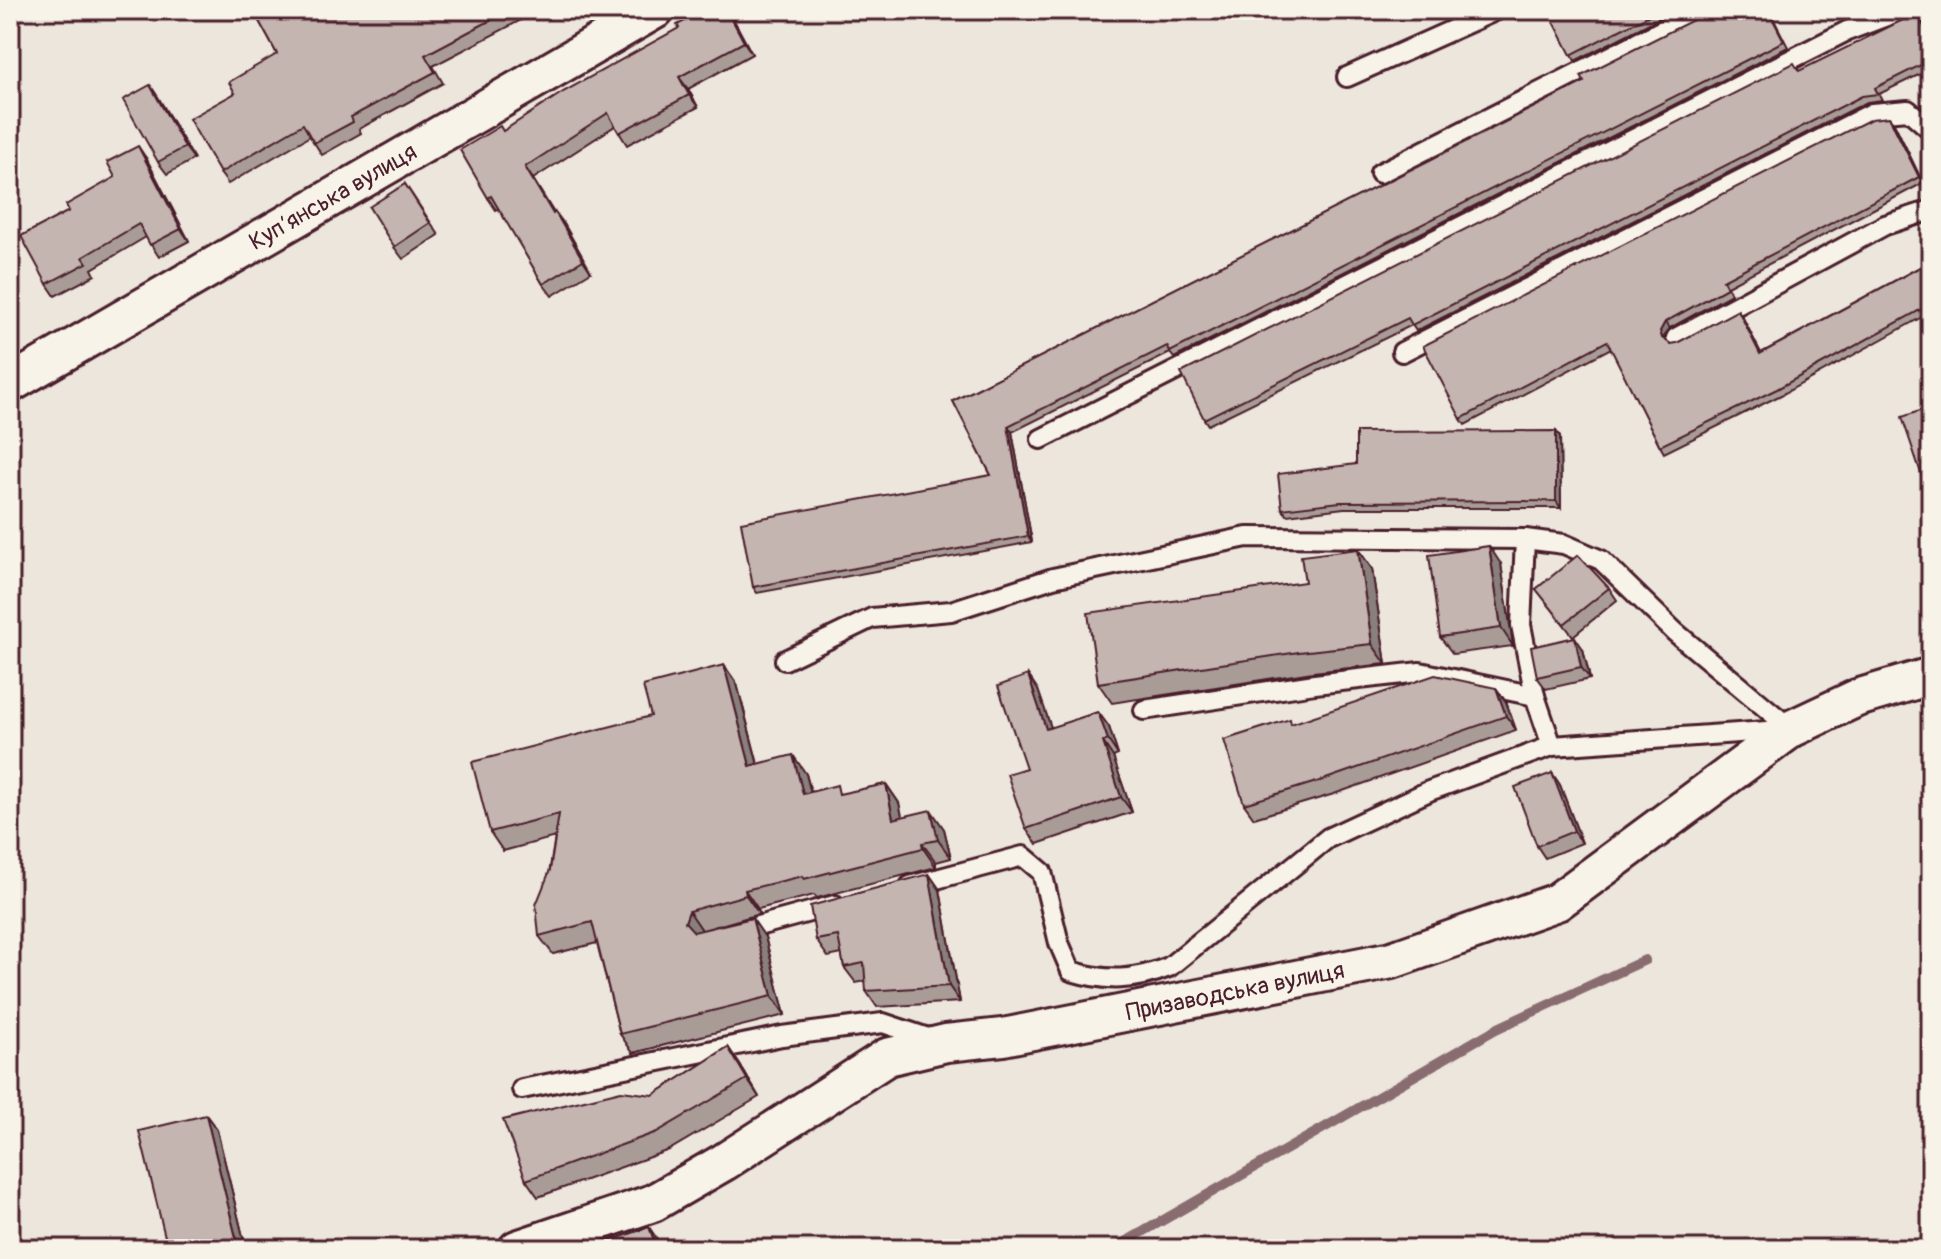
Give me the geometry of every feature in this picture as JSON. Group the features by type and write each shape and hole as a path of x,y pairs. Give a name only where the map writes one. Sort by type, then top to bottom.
{"street":[{"name":"Купʼянська вулиця","path":"10,384 655,10"},
{"name":"Призаводська вулиця","path":"517,1249 653,1203 724,1162 887,1057 946,1043 1003,1037 1101,997 1228,994 1392,960 1557,902 1791,729 1857,698 1931,676"}],"lane":[{"path":"1347,77 1497,10"},
{"path":"1380,173 1702,10"},
{"path":"1041,439 1847,31 1902,10"},
{"path":"1402,352 1872,113 1908,110 1931,130"},
{"path":"1676,338 1885,225 1931,210"},
{"path":"785,660 872,618 951,611 1053,578 1247,537 1525,539 1564,544 1601,560 1675,632 1791,729"},
{"path":"1525,539 1521,625 1535,696 1552,746"},
{"path":"1144,710 1315,684 1420,672 1535,696"},
{"path":"889,891 1023,856 1042,872 1059,943 1071,971 1101,997 1169,967 1328,838 1429,791 1552,746 1791,729"},
{"path":"725,935 859,899"},
{"path":"522,1089 782,1036 883,1023 946,1043"}],"building":[{"path":"253,10 295,10 297,13 303,10 510,10 425,55 435,72 351,117 353,122 314,143 303,124 220,173 189,119 235,93 229,82 277,54"},
{"path":"706,10 727,10 744,42 679,77 689,95 619,133 608,113 525,167 583,260 543,284 460,150 500,126 503,131 563,92"},
{"path":"1548,10 1659,10 1571,55"},
{"path":"1706,10 1721,10 1722,13 1728,10 1768,10 1784,41 1170,352 1167,346 1008,426 1028,536 753,587 741,522 991,475 953,401 1584,82 1581,76 1703,15"},
{"path":"1917,13 1931,40 1931,60 1875,88 1878,94 1862,96 1412,325 1408,318 1204,419 1181,373 1794,63 1799,71"},
{"path":"150,85 185,147 158,162 123,100"},
{"path":"1889,117 1919,177 1723,280 1727,288 1665,322 1660,331 1662,338 1671,344 1677,343 1738,310 1760,354 1931,261 1931,304 1777,389 1660,446 1607,341 1461,419 1423,346 1871,119"},
{"path":"138,146 181,229 150,245 139,224 83,257 87,263 47,284 21,236 69,211 66,205 115,177 107,162"},
{"path":"405,184 430,223 394,247 369,207"},
{"path":"1931,407 1931,503 1902,417"},
{"path":"1556,431 1556,501 1340,502 1282,509 1278,474 1356,464 1356,432"},
{"path":"1489,546 1501,628 1440,637 1429,555"},
{"path":"1358,549 1372,644 1098,683 1088,613 1305,582 1301,556"},
{"path":"1578,555 1609,588 1564,624 1536,589"},
{"path":"1575,637 1581,667 1537,677 1531,647"},
{"path":"724,665 750,766 793,755 803,794 837,785 839,794 886,784 893,819 931,810 938,840 922,843 923,848 804,879 803,876 745,890 746,895 689,911 685,922 694,932 752,918 772,996 620,1034 592,922 539,936 536,905 550,870 559,814 490,832 472,762 651,716 643,686"},
{"path":"1028,675 1046,729 1098,712 1108,740 1103,742 1121,797 1026,829 1007,774 1026,768 998,686"},
{"path":"1435,675 1496,688 1506,716 1323,780 1244,804 1224,740 1290,719 1291,724"},
{"path":"1552,773 1574,831 1537,846 1515,787"},
{"path":"929,874 949,986 866,991 864,963 844,967 838,936 816,940 810,906"},
{"path":"728,1047 747,1079 657,1132 526,1180 503,1120 621,1091 653,1095"},
{"path":"206,1115 237,1242 218,1249 168,1249 139,1131"},
{"path":"649,1227 657,1249 600,1249 599,1245"}],"waterway":[{"path":"1113,1249 1496,1029 1645,960"}]}
